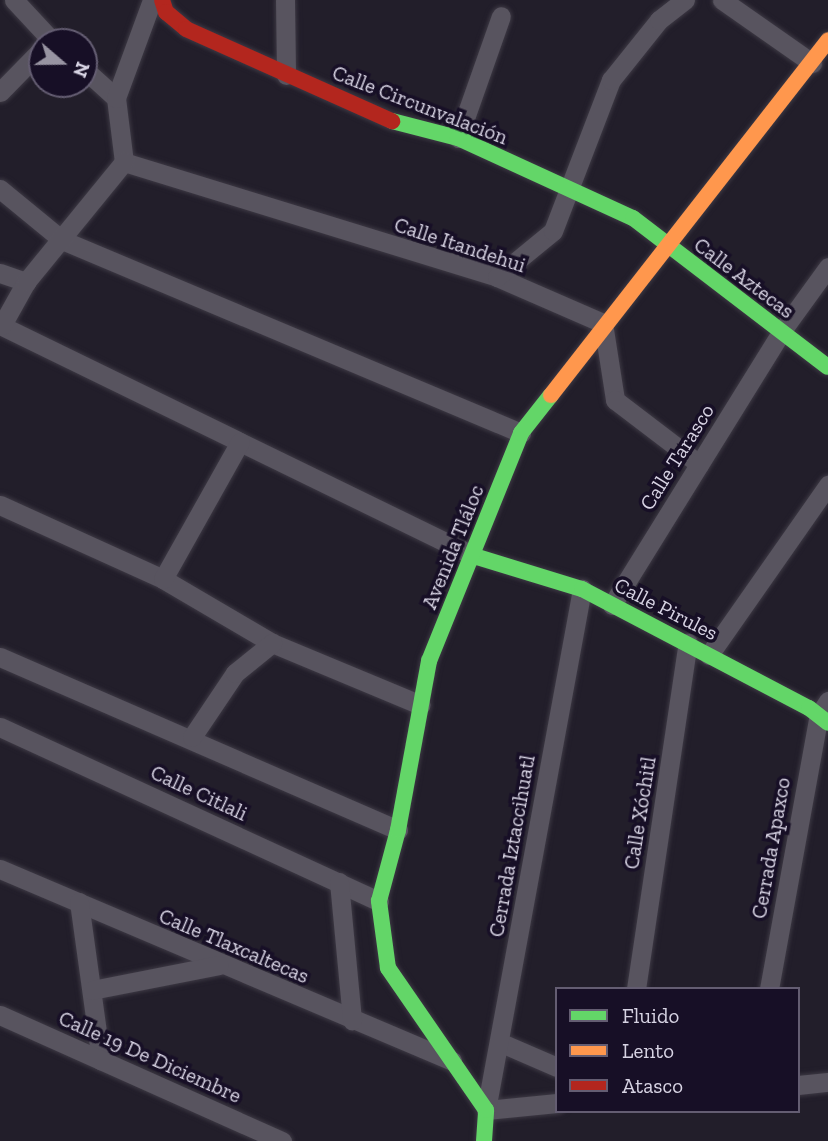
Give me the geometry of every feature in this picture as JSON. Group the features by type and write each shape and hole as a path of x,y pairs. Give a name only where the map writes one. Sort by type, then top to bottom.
{"main road":[{"name":"Calle Circunvalación","path":"162,0 166,12 186,29 403,126 458,138 633,218 668,247"},
{"name":"Avenida Tláloc","path":"486,1111 388,968 379,901 398,830 429,661 474,556 521,433 603,323 668,247 828,40"},
{"name":"Calle Aztecas","path":"668,247 828,367"},
{"name":"Calle Pirules","path":"474,556 582,589 825,713"},
{"path":"484,1141 486,1111"}],"street":[{"path":"14,0 37,28"},
{"path":"152,0 116,98 124,162 26,282 1,325 474,556"},
{"path":"285,0 286,75"},
{"path":"497,277 554,231 572,191 611,80 659,20 685,0"},
{"path":"722,0 812,62"},
{"path":"458,138 501,16"},
{"path":"0,92 28,64"},
{"path":"98,82 116,98"},
{"name":"Calle Itandehui","path":"124,162 497,277 603,323"},
{"path":"0,189 62,240 521,433"},
{"name":"Calle Tarasco","path":"612,605 781,332 828,267"},
{"path":"0,273 26,282"},
{"path":"603,323 615,400 699,464"},
{"path":"163,579 240,442"},
{"path":"709,655 828,485"},
{"path":"4,511 163,579 272,643 421,705"},
{"name":"Cerrada Iztaccihuatl","path":"486,1111 582,589"},
{"path":"192,737 235,673 272,643"},
{"name":"Calle Xóchitl","path":"636,987 688,643"},
{"path":"0,657 192,737 266,776 398,830"},
{"name":"Cerrada Apaxco","path":"769,987 825,713"},
{"name":"Calle Citlali","path":"0,727 379,901"},
{"name":"Calle Tlaxcaltecas","path":"0,869 219,965 452,1061"},
{"path":"338,882 352,1020"},
{"path":"79,902 101,1060"},
{"path":"92,990 219,965"},
{"name":"Calle 19 De Diciembre","path":"0,1015 282,1141"},
{"path":"499,1042 555,1066"},
{"path":"800,1085 828,1082"},
{"path":"486,1111 555,1103"}],"traffic: fast":[{"path":"392,121 458,138 633,218 828,367"},
{"path":"484,1141 486,1110 388,968 379,901 398,830 429,661 521,433 551,395"},
{"path":"474,556 582,589 809,708 828,723"}],"traffic: slow":[{"path":"551,395 828,40"}],"traffic: jam":[{"path":"162,0 166,12 186,29 392,121"}]}
